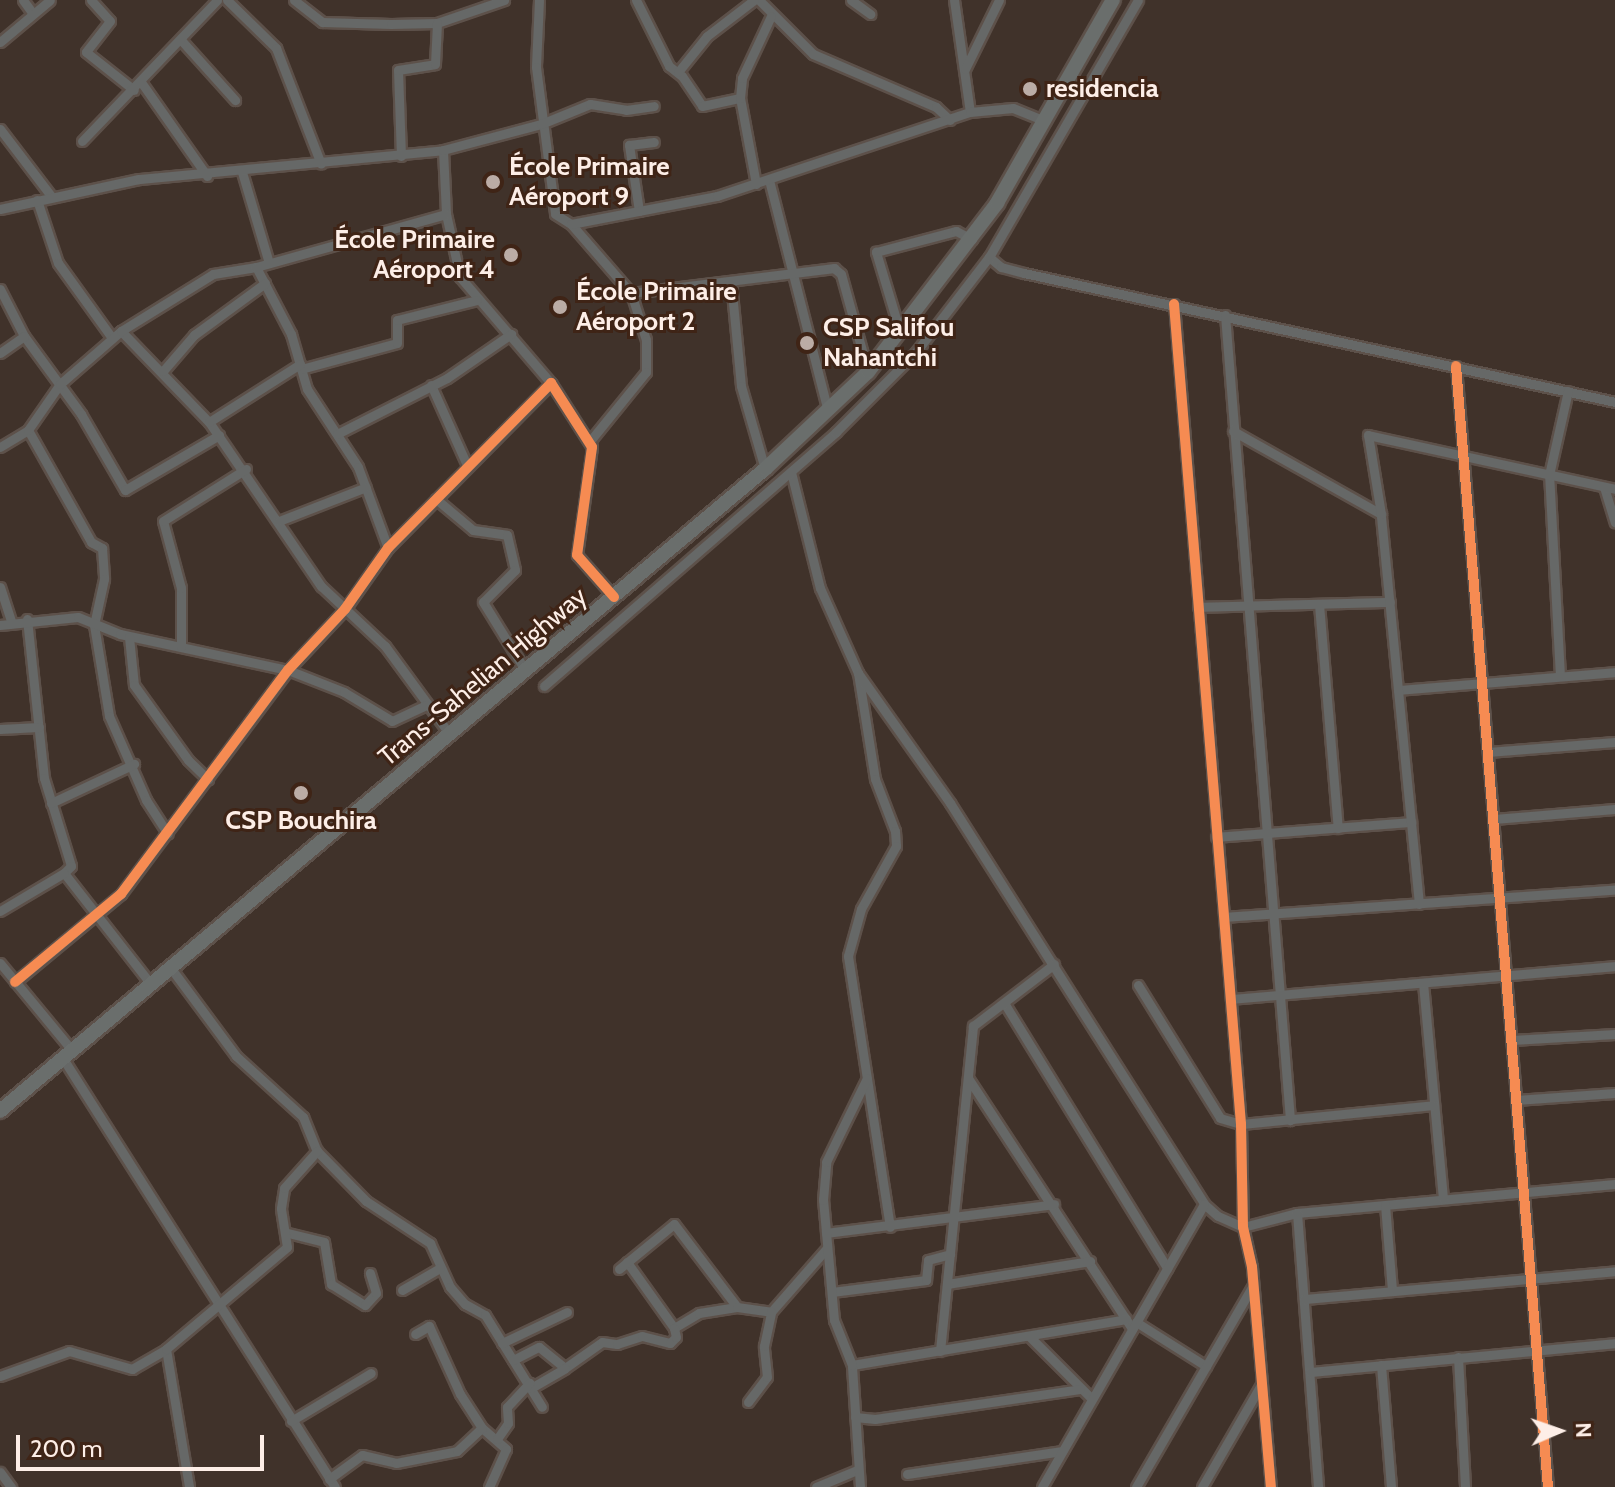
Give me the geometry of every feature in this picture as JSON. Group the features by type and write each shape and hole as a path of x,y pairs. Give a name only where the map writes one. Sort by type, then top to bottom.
{"highway":[{"name":"Trans-Sahelian Highway","path":"0,1111 765,469 868,372 972,240 1045,121 1113,0"}],"street":[{"path":"23,0 33,14"},
{"path":"0,42 50,0"},
{"path":"82,141 138,86 217,0"},
{"path":"227,0 276,48 321,164"},
{"path":"294,0 322,22 437,23 504,0"},
{"path":"539,0 541,124 551,155 555,214 571,224 631,293 646,340 646,372 590,441"},
{"path":"636,0 669,66 678,72 704,107 740,98"},
{"path":"678,72 707,36 756,0 826,62 936,107 950,120"},
{"path":"851,0 870,14"},
{"path":"954,0 970,112"},
{"path":"964,71 999,0"},
{"path":"544,686 791,472 916,352 989,257 1138,0"},
{"path":"97,2 110,21 86,52 138,86 207,176"},
{"path":"756,184 740,98 742,78 771,16"},
{"path":"401,156 398,70 435,64 437,23"},
{"path":"181,40 235,100"},
{"path":"0,209 139,179 207,176 443,150 541,124 590,104 626,110 654,106"},
{"path":"571,224 756,184 970,112 1013,108 1045,121"},
{"path":"0,129 51,196"},
{"path":"639,211 629,145 654,142"},
{"path":"443,150 446,214 454,262 477,300 511,334 551,383 590,441 593,456 577,555 614,597"},
{"path":"242,172 269,263"},
{"path":"769,180 828,411"},
{"path":"37,200 58,263 116,335 163,371 209,422 246,469 321,586 385,646 449,733"},
{"path":"0,447 28,430 60,384 116,335 213,274 256,267 446,214"},
{"path":"900,332 876,252 956,231 972,240"},
{"path":"989,257 1024,273 1615,402"},
{"path":"256,267 314,402 337,434 366,487 388,548"},
{"path":"631,293 793,272 839,270 868,372"},
{"path":"731,282 741,386 765,469"},
{"path":"163,371 194,335 265,283"},
{"path":"0,289 24,336 60,384 127,491 219,435"},
{"path":"209,422 300,366 398,342 397,320 477,300"},
{"path":"1174,304 1241,1124 1243,1227 1253,1285 1271,1487"},
{"path":"1225,315 1290,1120"},
{"path":"337,434 431,385 511,334"},
{"path":"0,353 24,336"},
{"path":"1456,366 1548,1487"},
{"path":"15,982 121,894 288,670 345,609 388,548 551,383"},
{"path":"431,385 467,465"},
{"path":"1560,676 1549,475 1568,391"},
{"path":"28,430 91,542 102,548 104,579 94,625 109,716 134,764 146,800 168,834"},
{"path":"1233,431 1381,514"},
{"path":"1419,904 1381,514 1368,435 1610,488 1615,522"},
{"path":"181,646 181,588 163,521 246,469"},
{"path":"791,472 820,588 858,673 1054,964 1204,1204 1243,1227 1297,1213 1615,1184"},
{"path":"279,521 366,487"},
{"path":"436,499 473,530 507,535 515,570 483,602 525,670"},
{"path":"0,587 12,623"},
{"path":"1198,607 1390,602"},
{"path":"1319,604 1338,828"},
{"path":"0,625 27,619 70,616 129,637 288,670 344,692 392,721 426,705"},
{"path":"0,911 71,866 51,803 27,619"},
{"path":"129,637 134,685 188,760 208,779"},
{"path":"1398,690 1615,672"},
{"path":"858,673 875,779 896,846 861,909 848,956 890,1227"},
{"path":"0,729 39,727"},
{"path":"1488,752 1615,742"},
{"path":"51,803 134,764"},
{"path":"1494,819 1615,809"},
{"path":"1216,837 1411,822"},
{"path":"64,873 150,983"},
{"path":"1224,917 1615,890"},
{"path":"0,963 67,1053 332,1483 362,1455 396,1463 457,1451 482,1428"},
{"path":"940,1351 973,1026 1006,1006 1054,964"},
{"path":"1231,999 1615,966"},
{"path":"170,967 236,1056 303,1117 317,1151 366,1201 418,1231 460,1300 485,1315 542,1407"},
{"path":"1423,983 1443,1199"},
{"path":"1138,985 1220,1118 1241,1124 1434,1105"},
{"path":"1006,1006 1167,1268"},
{"path":"1512,1040 1615,1034"},
{"path":"860,1487 852,1365 837,1333 827,1248 826,1162 866,1084 867,1069"},
{"path":"968,1078 1131,1323 1206,1366"},
{"path":"1516,1100 1615,1093"},
{"path":"0,1376 69,1351 132,1369 166,1349 221,1307 287,1247 288,1233 281,1208 284,1188 317,1151"},
{"path":"826,1233 953,1221 1054,1204"},
{"path":"1042,1487 1131,1323 1204,1204"},
{"path":"1385,1205 1392,1291"},
{"path":"1297,1213 1318,1487"},
{"path":"497,1439 508,1423 507,1407 530,1386 565,1368 602,1342 617,1344 642,1336 670,1343 676,1337 674,1328 623,1266 674,1224 737,1307"},
{"path":"288,1233 324,1242 331,1284 365,1305 376,1293 370,1273"},
{"path":"748,1402 767,1377 764,1346 771,1312 827,1248"},
{"path":"832,1292 926,1280 928,1260 950,1254"},
{"path":"947,1284 1090,1261"},
{"path":"402,1290 440,1268"},
{"path":"1304,1299 1615,1271"},
{"path":"1136,1487 1253,1285"},
{"path":"674,1328 699,1313 737,1307 771,1312"},
{"path":"502,1343 567,1312"},
{"path":"852,1365 1131,1323"},
{"path":"415,1334 429,1326 460,1394 482,1428 506,1449 489,1487"},
{"path":"1029,1336 1092,1399"},
{"path":"1310,1372 1615,1343"},
{"path":"513,1360 539,1347 565,1368"},
{"path":"166,1349 189,1487"},
{"path":"1458,1357 1465,1487"},
{"path":"1381,1365 1391,1487"},
{"path":"291,1421 371,1373"},
{"path":"1202,1487 1262,1383"},
{"path":"855,1417 875,1419 1080,1389"},
{"path":"907,1474 1062,1451"},
{"path":"816,1487 857,1470"},
{"path":"0,1472 11,1487"}],"cycle path":[{"path":"1174,304 1241,1124 1243,1227 1252,1267 1271,1487"},
{"path":"1456,366 1548,1487"},
{"path":"15,982 121,894 288,670 345,609 388,548 551,383 592,447 577,555 614,597"}],"place":[{"name":"residencia","path":"1030,89"},
{"name":"École Primaire Aéroport 9","path":"493,182"},
{"name":"École Primaire Aéroport 4","path":"511,255"},
{"name":"École Primaire Aéroport 2","path":"560,307"},
{"name":"CSP Salifou Nahantchi","path":"807,343"},
{"name":"CSP Bouchira","path":"301,793"}]}
